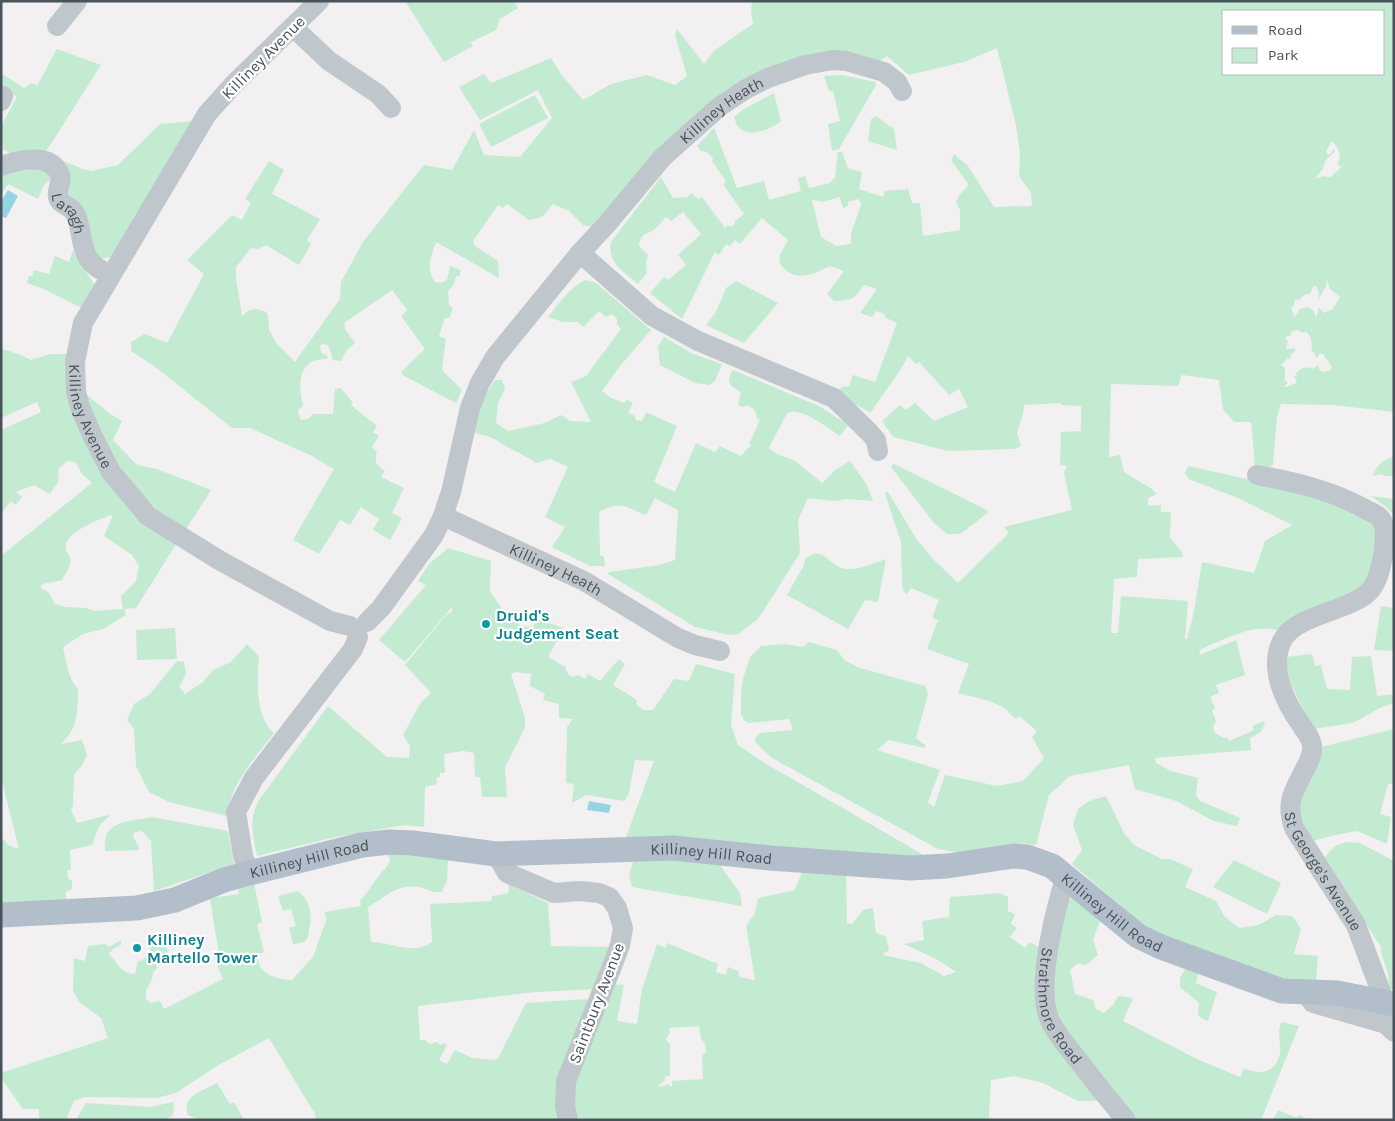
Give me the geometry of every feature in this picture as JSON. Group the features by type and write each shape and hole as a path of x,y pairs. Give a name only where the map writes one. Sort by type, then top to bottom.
{"main road":[{"name":"Killiney Hill Road","path":"1,915 153,906 174,900 224,880 249,873 362,845 389,842 414,843 496,854 673,848 770,858 910,868 947,866 1014,856 1041,861 1066,876 1138,936 1161,947 1282,990 1337,993 1388,1003"}],"street":[{"path":"57,26 77,1"},
{"name":"Killiney Avenue","path":"319,1 234,84 207,114 84,323 75,362 76,392 92,435 111,472 148,516 218,560 330,621 359,628"},
{"path":"293,27 329,61 378,94 391,108"},
{"name":"Killiney Heath","path":"249,873 243,856 236,812 254,778 354,649 359,628 381,608 434,534 443,516 451,492 470,408 480,383 495,357 580,253 606,226 663,157 720,107 746,89 768,78 805,65 840,60 884,72 897,82 902,91"},
{"name":"Laragh","path":"1,166 16,161 34,160 44,160 53,164 60,175 59,200 73,211 78,220 88,260 98,269 111,275"},
{"path":"580,253 652,316 698,340 834,398 876,440 878,450"},
{"name":"St George's Avenue","path":"1257,475 1334,493 1379,516 1384,525 1385,539 1381,568 1376,582 1370,590 1350,604 1296,626 1285,636 1282,642 1276,657 1276,668 1279,681 1289,704 1301,726 1310,736 1312,746 1310,757 1290,802 1289,815 1294,828 1356,925 1381,992 1388,1003"},
{"name":"Killiney Heath","path":"443,516 584,581 678,638 695,645 720,651"},
{"name":"Saintbury Avenue","path":"496,854 507,873 554,893 579,892 599,894 609,898 617,908 623,928 615,958 566,1081 565,1105 568,1120"},
{"name":"Strathmore Road","path":"1066,876 1055,915 1045,978 1044,999 1048,1016 1057,1033 1126,1120"},
{"path":"1305,992 1313,1003 1386,1024 1394,1032"}],"green space":[{"path":"405,1 514,1 518,8 500,19 496,30 471,42 473,46 444,62"},
{"path":"752,1 909,1 910,3 911,1 1394,1 1394,412 1333,405 1281,404 1277,417 1273,465 1260,471 1255,466 1251,422 1234,422 1223,409 1219,380 1182,375 1178,386 1111,384 1109,457 1120,455 1124,472 1157,494 1148,498 1148,506 1161,505 1161,512 1171,512 1170,538 1182,552 1183,557 1138,559 1137,577 1114,579 1111,633 1118,633 1121,596 1188,601 1185,639 1187,639 1202,562 1254,573 1265,541 1292,525 1240,499 1189,479 1185,473 1188,466 1338,499 1380,524 1370,583 1284,632 1273,629 1252,630 1231,636 1201,649 1199,655 1236,640 1245,675 1216,685 1219,693 1210,697 1215,708 1212,711 1216,721 1213,727 1215,733 1227,738 1229,741 1254,730 1252,726 1264,721 1265,723 1261,732 1250,738 1251,750 1155,758 1156,763 1171,771 1198,778 1196,795 1200,801 1240,818 1237,826 1214,821 1176,801 1135,789 1129,765 1070,776 1049,795 1036,845 1019,843 961,853 938,849 772,758 755,742 756,737 760,733 793,730 789,719 748,723 741,714 743,679 750,657 761,646 785,644 803,647 809,642 837,650 845,661 860,668 925,686 928,694 916,738 925,745 925,748 889,740 877,750 940,770 928,802 934,807 945,775 997,786 1023,781 1044,758 1032,737 1037,731 1019,716 1016,719 999,705 958,693 969,664 927,649 938,620 932,618 939,600 911,588 907,594 904,592 902,585 901,542 885,493 888,492 917,540 958,583 1009,533 1004,527 1072,510 1064,473 1067,466 1060,465 1061,432 1081,431 1081,406 1061,405 1061,403 1024,405 1017,433 1021,446 1014,449 948,451 893,437 882,421 900,405 906,410 915,403 934,421 968,407 959,389 949,395 919,362 916,364 908,356 871,413 835,393 842,387 849,386 853,375 875,382 897,323 884,317 885,314 876,311 872,317 860,313 877,289 864,285 852,298 834,301 827,294 844,271 830,266 803,276 790,273 779,262 780,255 788,240 762,218 740,244 735,240 730,246 726,244 719,255 715,252 682,319 650,293 664,277 668,280 686,265 678,255 701,234 683,212 671,221 666,217 655,229 641,238 639,246 648,255 647,273 638,284 622,271 614,261 610,249 611,242 661,177 673,198 688,197 691,193 698,199 702,197 725,228 728,225 730,227 735,224 734,222 744,214 723,184 726,181 712,161 713,158 707,152 701,151 697,146 714,128 737,188 764,181 769,200 801,191 798,178 805,176 809,188 830,183 835,177 838,152 842,152 848,168 862,172 859,189 883,197 885,191 908,189 912,203 920,203 923,236 960,230 960,210 956,202 959,195 969,185 951,160 954,154 968,166 994,207 1032,206 1031,193 1019,176 1020,154 1016,125 997,48 964,62 909,75 887,56 877,63 857,58 740,87 597,228 583,225 569,211 553,204 542,217 529,220 507,204 503,208 498,205 473,241 475,246 498,261 499,278 436,242 430,267 430,272 435,282 441,283 447,280 450,266 461,270 459,277 456,276 453,286 448,291 449,305 453,308 449,318 445,318 439,336 446,339 442,370 462,390 456,403 404,376 401,372 425,349 401,316 407,310 392,290 344,323 345,329 355,343 346,351 341,361 333,360 328,345 322,344 320,346 321,353 327,355 328,358 315,360 308,365 304,369 300,381 303,405 298,411 300,419 310,418 312,414 333,414 335,389 341,388 353,403 351,405 377,426 373,432 379,436 372,447 377,452 376,463 385,471 381,477 404,488 392,513 402,518 390,540 373,530 379,519 361,507 350,525 340,520 319,554 293,540 334,469 312,456 250,428 232,428 154,366 131,351 131,342 145,334 167,343 204,274 187,260 232,215 242,220 251,203 245,199 269,161 284,170 272,194 320,219 307,240 311,244 299,265 266,245 257,249 251,248 236,267 236,278 242,316 249,310 256,309 266,312 269,330 276,343 295,362 340,299 341,282 363,242 424,165 452,170 474,130 484,155 520,157 552,118 538,90 480,120 459,87 484,74 491,83 551,58 561,74 583,100 611,84 647,75 675,85 687,76 675,35 677,29 704,64 715,50 753,24","holes":["1332,141 1340,155 1337,164 1342,167 1330,177 1324,176 1315,179 1322,170 1326,160 1335,151 1334,149 1329,155 1326,151","840,197 843,208 848,206 848,202 859,199 861,205 851,233 851,244 836,246 821,237 812,200 823,202","1326,278 1330,289 1340,297 1332,310 1324,313 1319,307 1316,317 1313,310 1308,307 1300,309 1295,317 1291,309 1295,299 1299,300 1304,295 1310,294 1313,287 1316,286 1319,292 1318,301 1326,286","1297,330 1304,333 1306,331 1311,338 1312,351 1315,353 1315,356 1318,357 1322,353 1332,367 1331,370 1322,372 1317,365 1313,369 1302,369 1294,376 1297,383 1284,387 1288,382 1285,381 1285,368 1281,365 1288,358 1290,360 1291,355 1296,350 1294,348 1286,349 1288,342 1285,337 1290,336 1292,331"]},
{"path":"57,49 101,65 45,153 91,171 118,165 160,124 195,121 111,257 99,259 64,192 66,173 11,154 3,149 1,126 17,97 1,87 1,73 24,88 32,83 37,86"},
{"path":"842,75 876,82 876,85 839,149 832,151 828,124 840,121 833,91 829,91 824,76"},
{"path":"774,93 781,121 772,127 754,132 743,131 739,128 734,117 744,109"},
{"path":"535,95 548,118 491,147 479,124"},
{"path":"877,116 894,128 897,150 868,141 871,119"},
{"path":"47,167 58,182 49,181 44,185 38,199 8,184 1,195 1,174"},
{"path":"73,250 95,285 82,308 27,283 29,276 32,276 34,270 49,274 55,256 69,262"},
{"path":"586,280 596,283 651,330 620,366 602,391 611,398 624,403 627,400 633,403 628,413 635,416 636,420 642,421 646,412 677,426 654,482 675,492 696,443 715,452 720,446 741,456 751,445 749,444 760,420 756,417 757,413 754,409 746,405 743,407 738,405 741,392 732,386 729,380 733,370 819,406 848,425 840,436 807,415 793,412 787,413 769,448 775,453 795,461 822,483 834,471 850,461 867,485 873,501 847,499 835,501 808,498 798,520 800,553 758,619 738,634 729,635 695,627 608,574 609,572 659,565 675,560 678,510 655,498 646,515 623,506 613,506 599,512 600,555 604,557 605,566 590,566 552,547 565,527 545,517 568,467 550,459 536,463 492,438 475,433 481,405 495,380 502,380 505,389 498,403 496,423 508,431 545,423 561,415 570,421 591,422 571,382 586,376 621,329 617,324 617,319 612,314 606,317 599,311 583,327 578,322 563,322 548,317 575,286"},
{"path":"736,281 778,303 744,343 706,325 716,312 726,288"},
{"path":"664,337 693,354 722,364 715,381 709,385 695,383 660,365 658,347"},
{"path":"1,350 21,355 31,360 50,354 70,354 73,416 178,541 136,608 124,609 126,615 103,629 83,634 63,647 66,664 78,689 76,719 67,738 61,744 82,740 87,755 81,767 74,774 73,806 71,810 77,823 110,815 99,826 92,845 70,850 71,869 67,871 68,878 72,881 72,889 66,892 66,901 1,905 1,837 8,845 19,849 1,777 1,556 92,483 83,475 75,462 67,461 59,468 58,482 50,494 34,485 16,492 22,497 16,505 11,501 1,514 1,430 41,412 37,402 1,418","holes":["113,515 104,536 132,555 139,566 136,581 121,596 123,609 94,611 86,608 66,607 55,604 49,593 40,587 43,584 62,580 71,560 66,549 68,539 86,526"]},
{"path":"86,394 110,414 122,421 113,440 137,465 157,469 211,490 186,529 156,509 131,484 97,433"},
{"path":"1394,456 1394,476 1384,476 1382,474 1373,476 1381,463"},
{"path":"894,464 989,512 960,534 947,534 934,523 891,467"},
{"path":"1371,496 1394,499 1394,515 1386,507"},
{"path":"448,548 491,561 490,591 503,611 503,617 520,619 519,625 533,628 536,619 564,628 548,657 565,667 568,674 572,677 578,675 585,679 588,674 600,681 619,659 625,664 613,685 637,700 636,704 643,710 653,710 674,679 689,681 696,664 735,674 731,725 738,745 763,762 929,858 625,840 654,761 635,760 629,793 625,801 586,795 572,803 574,784 566,783 567,727 573,719 559,718 559,704 543,700 545,694 530,686 531,674 515,672 511,674 525,718 525,728 505,767 507,797 482,797 480,777 475,777 474,753 463,751 444,754 445,773 440,773 440,777 436,778 437,784 425,787 424,827 404,825 331,838 257,856 252,821 259,800 328,706 387,757 409,758 410,746 403,735 421,702 431,693 405,665 446,615 452,612 452,607 405,662 379,640 426,585 418,581 429,564"},
{"path":"815,553 822,555 844,569 862,567 886,559 878,602 865,600 848,629 787,595 806,558"},
{"path":"1381,606 1394,608 1394,651 1374,650"},
{"path":"175,628 177,659 137,660 136,630"},
{"path":"247,644 259,656 258,686 260,708 268,726 274,733 238,782 229,804 227,816 169,802 149,792 136,766 134,729 127,720 134,704 150,694 177,661 184,662 186,674 179,687 185,694 203,682 213,670 231,662"},
{"path":"1312,654 1315,666 1321,665 1327,689 1350,690 1352,657 1371,656 1377,696 1394,694 1394,703 1382,707 1353,723 1313,729 1287,677 1285,657"},
{"path":"1394,729 1394,784 1388,784 1380,814 1391,817 1387,844 1357,831 1309,842 1296,820 1299,801 1321,747"},
{"path":"1106,796 1124,833 1134,845 1162,859 1170,859 1193,869 1185,887 1216,901 1224,916 1239,928 1258,925 1276,915 1292,916 1301,929 1294,954 1318,956 1316,982 1283,981 1158,933 1142,924 1072,864 1082,850 1073,825 1078,809 1089,801"},
{"path":"152,817 228,831 234,864 154,891 151,841 144,833 141,831 134,833 133,837 139,850 105,851 106,835 113,827"},
{"path":"1348,842 1360,843 1394,861 1394,990 1389,989 1388,974 1381,947 1324,859 1334,848"},
{"path":"385,848 448,855 447,880 442,892 419,887 403,887 391,892 368,907 371,942 410,948 425,946 432,942 430,904 491,901 492,896 509,893 508,884 548,903 551,946 612,947 596,989 536,992 418,1006 420,1040 425,1040 430,1044 437,1042 440,1045 444,1043 447,1045 439,1060 447,1064 455,1050 472,1058 497,1060 526,1003 586,999 601,1014 612,984 624,985 617,1021 637,1024 642,989 657,944 665,948 667,943 718,964 716,972 726,975 728,967 738,971 739,977 755,980 746,926 755,913 758,898 795,890 804,867 846,870 847,923 852,924 863,910 873,908 876,933 886,937 889,950 882,955 921,963 944,976 956,972 938,960 904,944 924,940 922,921 949,917 950,897 1000,893 1008,897 1008,911 1015,914 1011,924 1017,928 1010,937 1025,948 1030,942 1041,948 1038,978 1101,1101 1078,1101 1043,1083 1014,1076 991,1080 990,1120 586,1120 577,1117 548,1120 316,1120 315,1114 269,1038 217,1066 172,1094 157,1098 85,1097 74,1101 66,1120 41,1120 39,1109 23,1109 1,1078 1,1073 108,1038 101,1018 79,1002 73,990 74,958 85,961 88,946 105,944 109,947 121,940 121,945 109,953 122,970 135,974 138,961 150,954 150,945 156,939 169,950 156,966 157,968 146,991 146,998 150,1003 160,1001 164,1009 223,979 214,958 219,955 210,898 239,894 237,882 253,878 262,922 257,924 264,952 258,954 258,961 263,971 273,977 292,980 313,957 327,918 324,912 361,906 360,901 390,861","holes":["699,1026 701,1039 705,1043 706,1052 702,1056 703,1079 672,1081 672,1087 668,1084 661,1087 658,1086 665,1080 665,1076 670,1076 670,1044 666,1038 670,1033 669,1028"]},
{"path":"662,857 719,864 740,893 742,906 632,887 629,875 634,859"},
{"path":"1234,860 1281,883 1267,914 1213,887"},
{"path":"298,891 310,908 309,935 304,942 293,944 289,928 296,926 291,909 283,911 278,896"},
{"path":"1071,897 1101,918 1093,940 1098,955 1086,965 1078,963 1070,970 1075,994 1093,1000 1096,1009 1104,1013 1114,1004 1118,996 1133,998 1123,1021 1197,1059 1240,1077 1244,1068 1261,1072 1271,1069 1275,1065 1280,1053 1279,1030 1281,1022 1299,1026 1261,1120 1138,1120 1067,1032 1056,1008 1052,979 1061,917"},
{"path":"1187,966 1199,971 1196,983 1217,992 1208,1021 1198,1015 1199,1003 1180,987 1180,978"},
{"path":"217,1083 230,1104 234,1102 244,1120 199,1120 188,1115 187,1108 190,1099"},
{"path":"174,1102 173,1115 167,1119 76,1120 86,1103 149,1107"},
{"path":"1278,1110 1297,1118 1298,1115 1310,1120 1273,1120"}],"water":[{"path":"8,190 18,196 6,218 1,216 1,201"},
{"path":"589,801 611,805 609,813 587,810"}],"place":[{"name":"Druid's Judgement Seat","path":"486,624"},
{"name":"Killiney Martello Tower","path":"137,948"}]}
